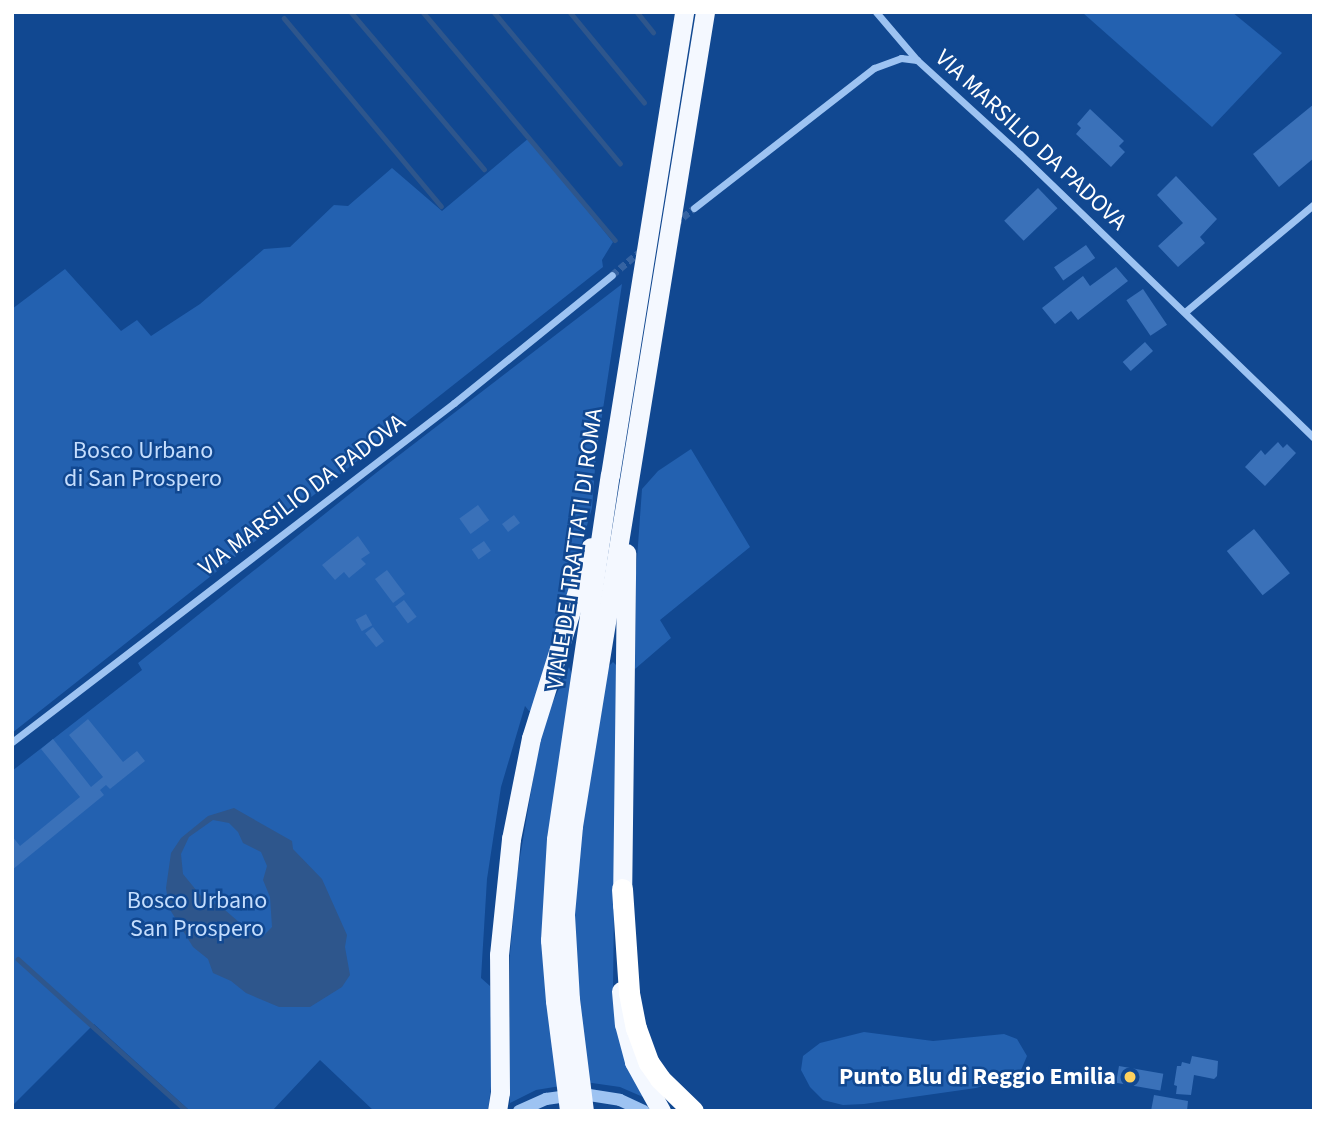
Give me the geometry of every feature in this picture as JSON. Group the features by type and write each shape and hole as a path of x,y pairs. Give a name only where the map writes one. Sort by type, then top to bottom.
{"highway":[{"name":"VIALE DEI TRATTATI DI ROMA","path":"584,1111 550,940 552,868 610,475 684,12"},
{"name":"VIALE DEI TRATTATI DI ROMA","path":"569,1111 563,1000 569,854 705,12"},
{"path":"497,1111 500,1092 499,955 511,839 531,738 584,569 610,475"},
{"path":"631,478 625,582 620,989 624,1024 634,1062 660,1111"},
{"path":"622,889 629,993 635,1028 649,1063 660,1079 693,1111"}],"street":[{"path":"876,12 917,60"},
{"name":"VIA MARSILIO DA PADOVA","path":"694,208 874,68 901,58 917,60 1185,312 1314,438"},
{"path":"1185,312 1314,204"},
{"name":"VIA MARSILIO DA PADOVA","path":"12,742 454,403 611,275"},
{"path":"519,1111 546,1099 583,1094 620,1100 644,1111"}],"green space":[{"path":"1232,12 1282,53 1212,127 1083,13"},
{"name":"Bosco Urbano di San Prospero","path":"529,138 613,242 602,260 603,267 12,733 12,309 65,269 121,331 137,320 151,336 200,304 264,249 290,247 334,205 348,206 392,168 442,211"},
{"name":"Bosco Urbano San Prospero","path":"622,284 596,455 592,508 534,711 529,711 525,706 501,787 487,879 481,978 490,986 493,1071 488,1111 374,1111 320,1060 272,1111 190,1111 94,1024 12,1106 12,771 142,670 138,663 376,473"},
{"path":"691,449 750,547 660,620 671,638 635,669 636,573 642,489 658,471"},
{"path":"613,662 617,666 613,988 643,1097 620,1087 585,1082 536,1090 510,1103 510,954 517,875 539,744 549,710 569,667 573,677 565,1017 581,1009 575,949 574,886 577,846 608,667"},
{"path":"864,1032 933,1041 1004,1034 1017,1039 1027,1056 1021,1070 1009,1078 976,1088 864,1104 843,1105 823,1100 810,1087 801,1070 803,1056 820,1043"}],"shaded area":[{"path":"234,808 292,841 293,849 322,879 347,935 345,947 350,975 342,987 310,1007 279,1007 246,993 231,981 213,973 208,959 193,947 169,908 166,888 171,853 181,838 208,816","holes":["213,820 229,823 238,832 243,843 261,852 267,866 263,880 270,897 272,927 262,937 255,936 225,910 201,896 183,874 181,854 189,837"]}],"building":[{"path":"1314,104 1314,158 1279,187 1253,154"},
{"path":"1090,109 1124,141 1119,146 1125,152 1111,167 1076,134 1081,128 1077,124"},
{"path":"1176,176 1217,219 1200,237 1205,243 1178,267 1158,246 1183,223 1157,195"},
{"path":"1038,188 1057,208 1024,241 1004,221"},
{"path":"1086,245 1095,258 1063,280 1054,267"},
{"path":"1116,267 1128,281 1078,320 1071,311 1055,324 1042,308 1083,276 1090,286"},
{"path":"1143,289 1167,325 1150,336 1126,300"},
{"path":"1145,342 1153,351 1131,371 1123,362"},
{"path":"1278,442 1283,448 1287,444 1296,453 1265,486 1245,467 1261,450 1265,455"},
{"path":"478,505 489,520 471,534 459,519"},
{"path":"514,515 520,523 508,532 502,524"},
{"path":"1254,529 1290,573 1263,595 1227,551"},
{"path":"358,536 370,553 361,559 366,564 349,578 344,572 335,580 322,565"},
{"path":"484,541 491,551 479,559 472,550"},
{"path":"387,570 405,594 393,603 375,579"},
{"path":"404,600 417,617 408,623 395,607"},
{"path":"366,614 372,625 362,631 356,620"},
{"path":"373,627 384,641 376,647 365,633"},
{"path":"88,719 123,762 137,751 145,761 110,789 106,785 100,790 104,795 12,870 12,836 20,846 80,797 41,749 53,739 91,787 103,777 69,735"},
{"path":"1192,1056 1218,1061 1217,1076 1214,1079 1194,1075 1191,1095 1176,1094 1177,1086 1174,1085 1177,1066 1181,1066 1182,1062 1190,1064"},
{"path":"1119,1066 1163,1074 1160,1091 1116,1083"},
{"path":"1154,1095 1188,1101 1187,1111 1151,1111"}],"waterway":[{"path":"351,12 484,169"},
{"path":"423,12 615,240"},
{"path":"494,12 620,163"},
{"path":"570,12 644,102"},
{"path":"637,12 653,32"},
{"path":"284,18 441,206"},
{"path":"18,959 187,1111"}],"tunnel":[{"path":"675,224 694,208"},
{"path":"612,275 641,251"}],"place":[{"name":"Punto Blu di Reggio Emilia","path":"1130,1077"}]}
